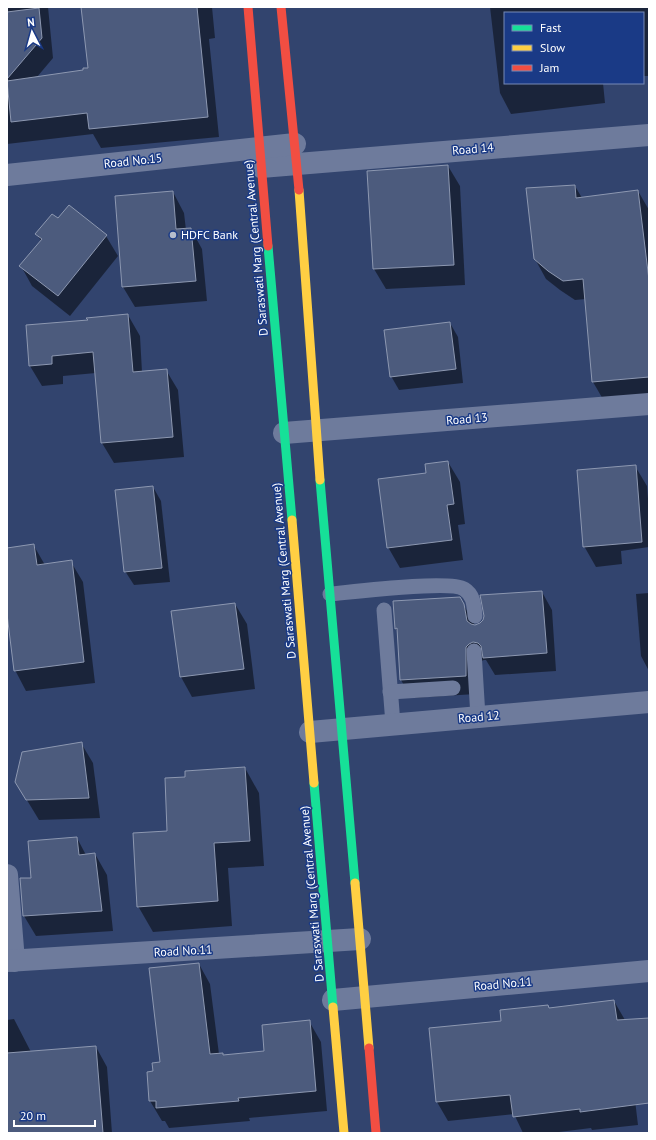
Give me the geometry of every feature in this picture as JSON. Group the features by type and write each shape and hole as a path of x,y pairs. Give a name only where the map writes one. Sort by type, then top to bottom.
{"main road":[{"name":"D Saraswati Marg (Central Avenue)","path":"248,7 344,1133"},
{"path":"281,7 296,154 316,431 376,1133"}],"street":[{"name":"Road 14","path":"260,157 649,135"},
{"name":"Road No.15","path":"7,175 260,157"},
{"name":"Road 13","path":"284,433 649,404"},
{"name":"Road 12","path":"310,732 649,702"},
{"path":"7,875 10,961"},
{"name":"Road No.11","path":"10,961 360,939"},
{"name":"Road No.11","path":"333,1000 649,971"}],"lane":[{"path":"330,594 444,585 464,588 472,597 475,616"},
{"path":"384,610 393,724"},
{"path":"474,650 478,717"},
{"path":"390,692 453,688"}],"building":[{"path":"81,7 197,7 208,117 89,129 87,113 11,122 7,81 88,68"},
{"path":"39,8 42,38 7,79 7,12"},
{"path":"448,165 454,265 373,269 367,171"},
{"path":"575,185 576,198 638,190 649,280 649,377 592,382 583,279 563,281 534,259 526,188"},
{"path":"173,191 176,229 191,228 196,281 122,287 115,196"},
{"path":"69,205 107,235 58,296 19,266 42,239 35,234 52,214 58,218"},
{"path":"128,314 133,372 167,369 173,437 101,443 93,352 52,356 52,364 29,366 26,325 88,320 86,318"},
{"path":"450,322 456,369 390,377 384,330"},
{"path":"448,461 454,504 447,505 452,540 387,548 378,479 426,473 425,464"},
{"path":"636,465 642,542 583,547 577,470"},
{"path":"153,486 162,568 124,572 115,490"},
{"path":"34,544 37,565 72,560 84,662 14,671 7,614 7,548"},
{"path":"542,591 547,653 483,658 481,646 478,643 473,642 466,647 466,676 400,680 397,628 395,629 393,601 460,597 464,604 467,621 475,625 483,620 484,616 480,595"},
{"path":"235,603 244,669 180,677 171,611"},
{"path":"82,742 89,798 26,800 15,782 22,752"},
{"path":"245,767 250,841 214,843 218,901 137,907 133,833 167,831 165,778 185,777 185,771"},
{"path":"77,837 79,855 95,853 102,911 23,916 20,878 31,878 28,841"},
{"path":"199,963 210,1054 223,1053 223,1055 264,1051 262,1025 310,1020 316,1091 238,1098 239,1101 156,1108 156,1101 149,1101 147,1072 153,1071 152,1063 160,1062 149,968"},
{"path":"614,1000 617,1020 649,1018 649,1103 580,1112 580,1109 513,1117 510,1095 436,1102 429,1028 501,1021 500,1010 548,1005 549,1008"},
{"path":"96,1046 103,1133 7,1133 7,1053"}],"traffic: fast":[{"path":"268,246 292,520"},
{"path":"320,480 355,883"},
{"path":"314,783 333,1007"}],"traffic: slow":[{"path":"299,190 320,480"},
{"path":"292,520 314,783"},
{"path":"355,883 369,1048"},
{"path":"333,1007 344,1133"}],"traffic: jam":[{"path":"248,7 268,246"},
{"path":"281,7 299,190"},
{"path":"369,1048 376,1133"}],"place":[{"name":"HDFC Bank","path":"173,235"}]}
